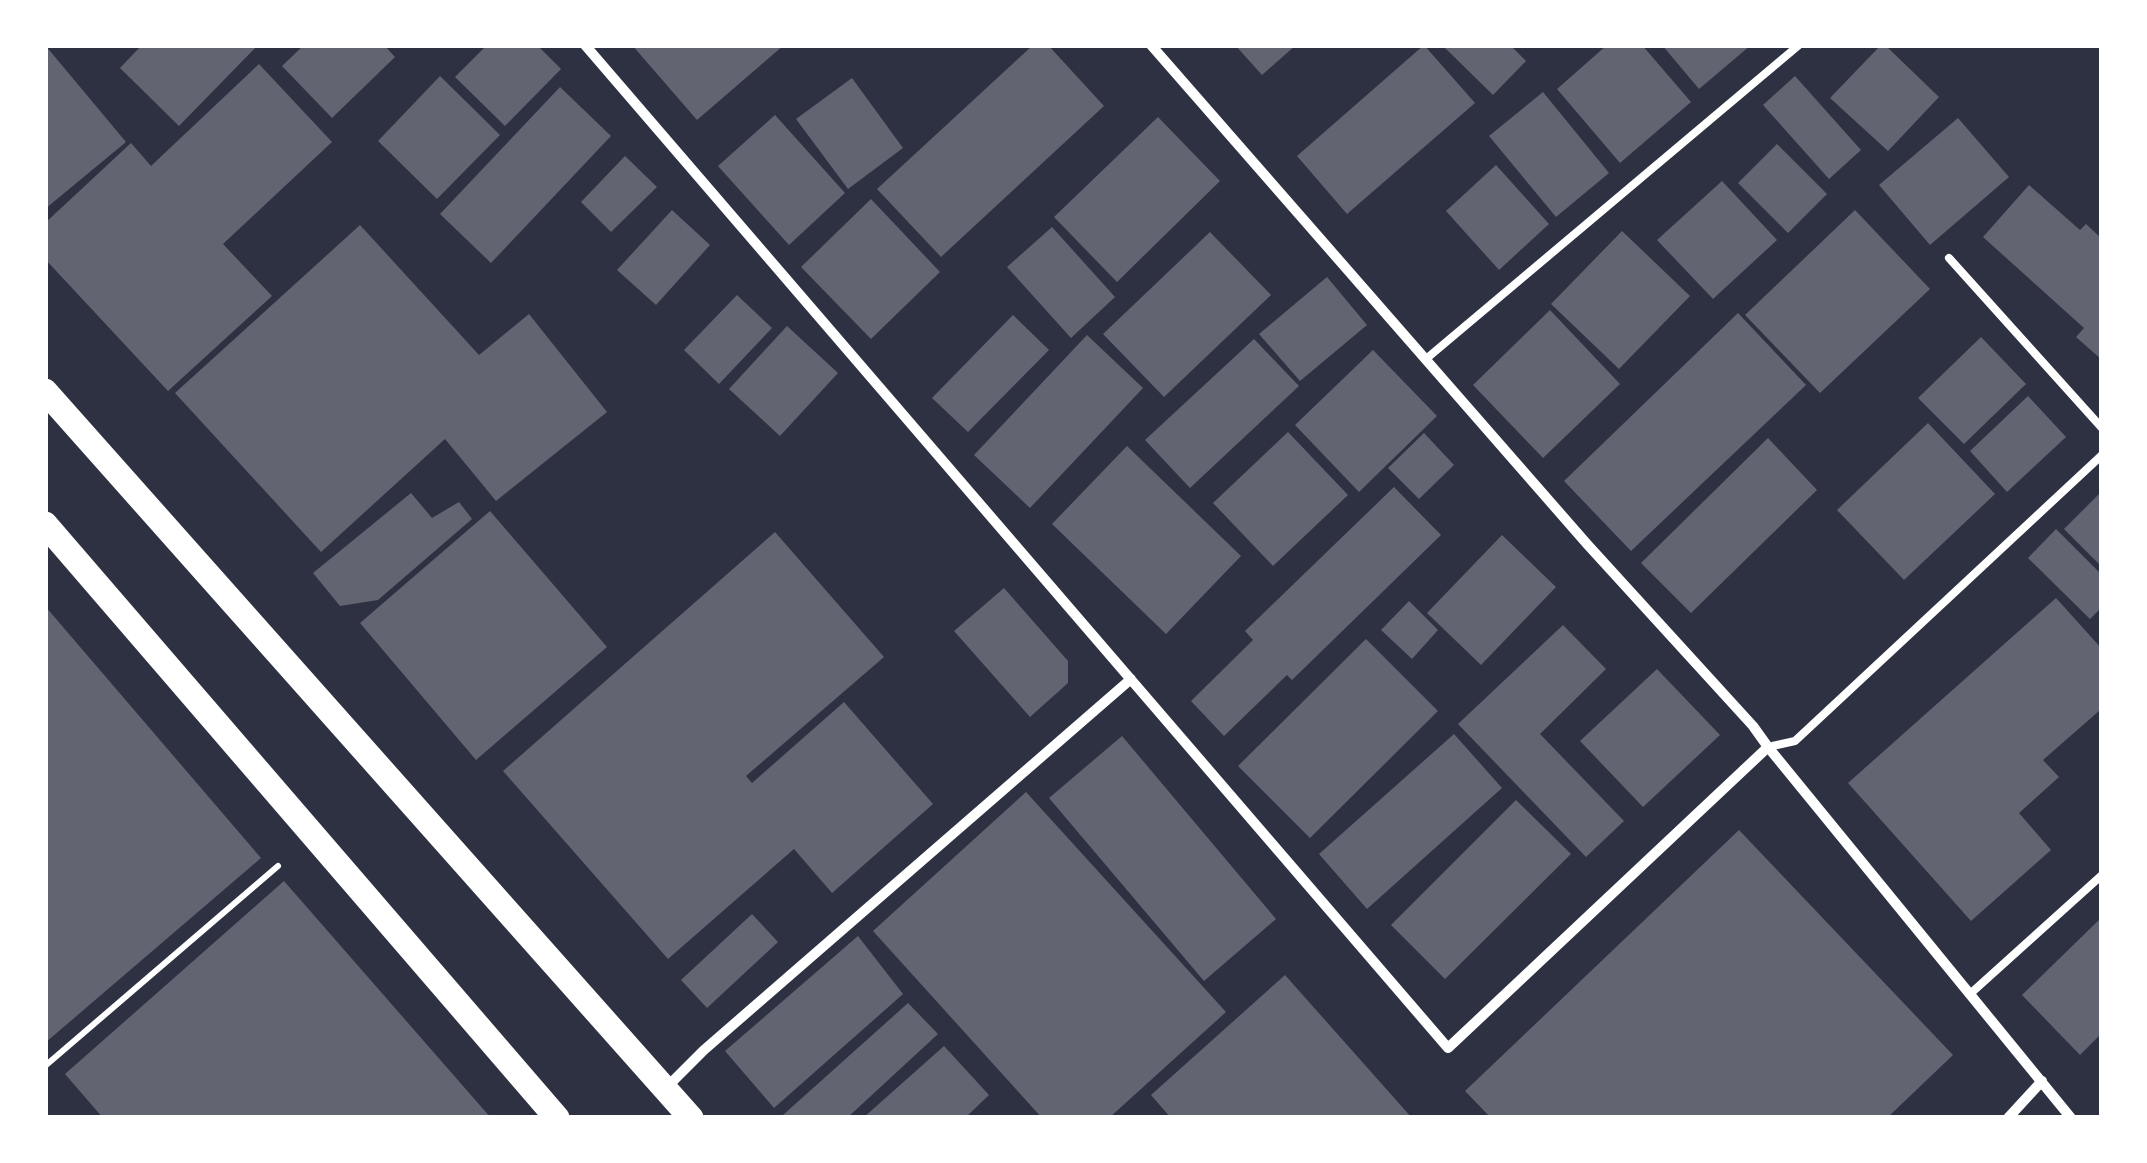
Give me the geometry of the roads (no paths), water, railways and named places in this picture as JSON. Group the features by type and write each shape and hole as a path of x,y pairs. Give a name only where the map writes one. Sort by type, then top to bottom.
{"main road":[{"path":"45,391 691,1118"},
{"path":"45,524 557,1118"}],"street":[{"path":"585,45 1448,1048 1768,746"},
{"path":"1151,45 1586,544 1754,726 2071,1118"},
{"path":"666,1088 704,1050 1131,678"},
{"path":"2008,1118 2042,1081"}],"lane":[{"path":"1426,359 1798,45"},
{"path":"1949,258 2102,428"},
{"path":"1768,746 1795,740 2102,456"},
{"path":"1970,994 2102,875"}]}
